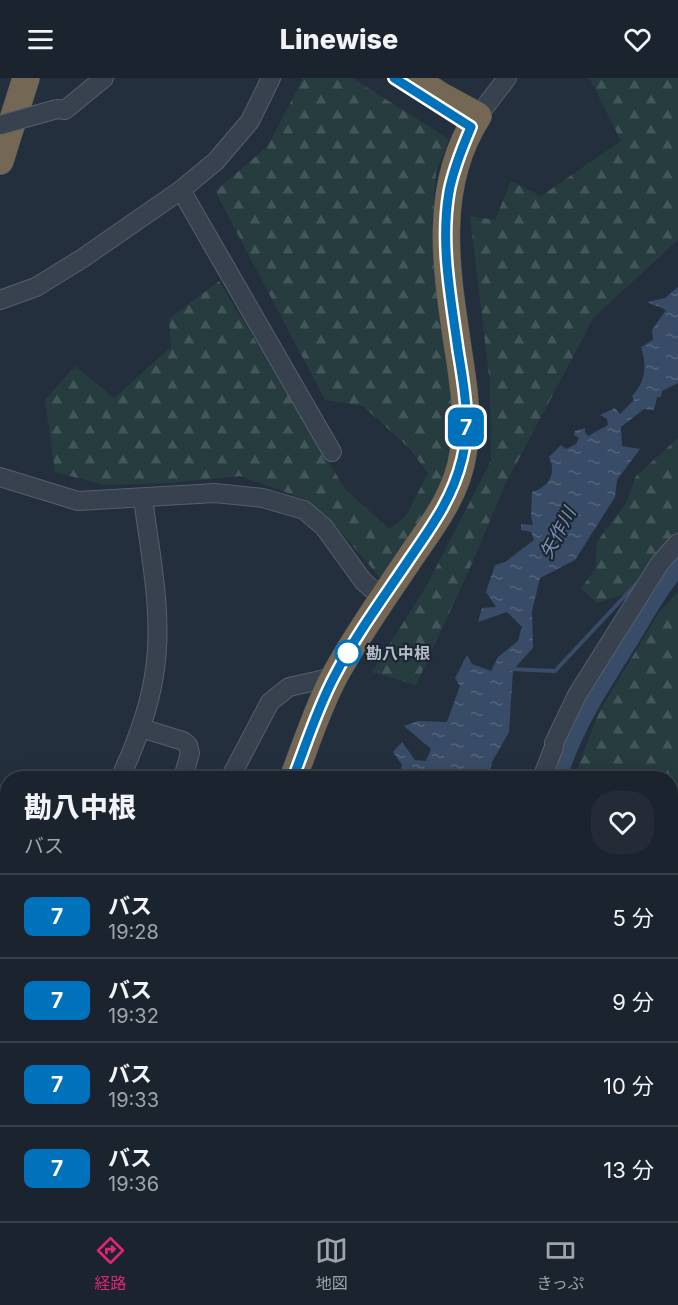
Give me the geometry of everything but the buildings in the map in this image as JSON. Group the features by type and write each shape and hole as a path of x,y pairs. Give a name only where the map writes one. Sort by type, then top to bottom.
{"highway":[{"path":"0,161 26,78"},
{"path":"394,78 474,121"},
{"path":"414,78 474,121"},
{"path":"296,771 334,677 447,502 457,478 466,433 465,394 449,285 446,222 449,190 462,147 474,121"}],"street":[{"path":"0,124 57,109 65,110 104,78"},
{"path":"0,300 36,287 83,258 181,190 216,161 250,121 272,78"},
{"path":"474,121 507,78"},
{"path":"181,190 332,452"},
{"path":"0,477 78,501 215,493 263,498 304,510 324,527 363,581 383,599"},
{"path":"123,771 141,728 155,670 157,644 156,599 143,498"},
{"path":"545,771 554,743 577,695 660,563 678,543"},
{"path":"234,771 270,702 289,687 334,677"},
{"path":"141,728 183,741 188,745 190,753 185,771"}],"green space":[{"path":"303,78 352,78 449,139 436,172 432,224 460,406 455,458 424,521 381,579 327,515 302,498 240,476 170,483 104,485 55,472 45,400 75,366 114,398 171,347 169,319 219,281 345,489 389,529 406,516 428,473 408,447 363,406 325,400 215,191 268,146"},
{"path":"587,78 678,78 678,240 594,317 505,485 416,685 372,672 427,585 491,461 490,384 470,216 495,220 511,181 541,196 621,141 590,79"},
{"path":"678,438 678,536 627,593 597,603 581,588 595,570 597,542 626,503 636,476"},
{"path":"678,592 678,771 577,771 599,712 660,611"}],"water":[{"path":"678,287 678,383 662,391 661,397 657,397 654,410 644,409 621,427 622,446 640,449 617,480 615,497 575,560 540,578 532,611 533,648 513,670 509,732 492,762 490,771 400,771 402,765 393,752 402,742 415,760 426,761 431,749 404,726 418,721 447,722 460,686 455,678 467,655 472,664 491,671 498,657 518,641 522,627 507,612 478,622 482,608 496,607 486,592 495,565 505,562 534,540 531,532 521,530 521,524 533,525 532,492 543,487 550,479 552,469 549,457 561,445 566,449 576,444 579,438 574,435 575,431 585,428 588,436 608,425 607,419 600,415 615,408 620,414 634,400 632,396 640,385 644,373 641,347 653,340 652,330 666,310 647,302 665,298"}],"waterway":[{"name":"矢作川","path":"558,771 569,742 586,708 650,602 678,564"},
{"path":"510,669 555,671 639,581"}],"bus line":[{"name":"7","path":"296,771 334,677 447,502 463,456 466,433 465,394 449,285 446,222 449,190 462,147 471,127 394,78"}],"place":[{"name":"勘八中根","path":"348,653"}]}
